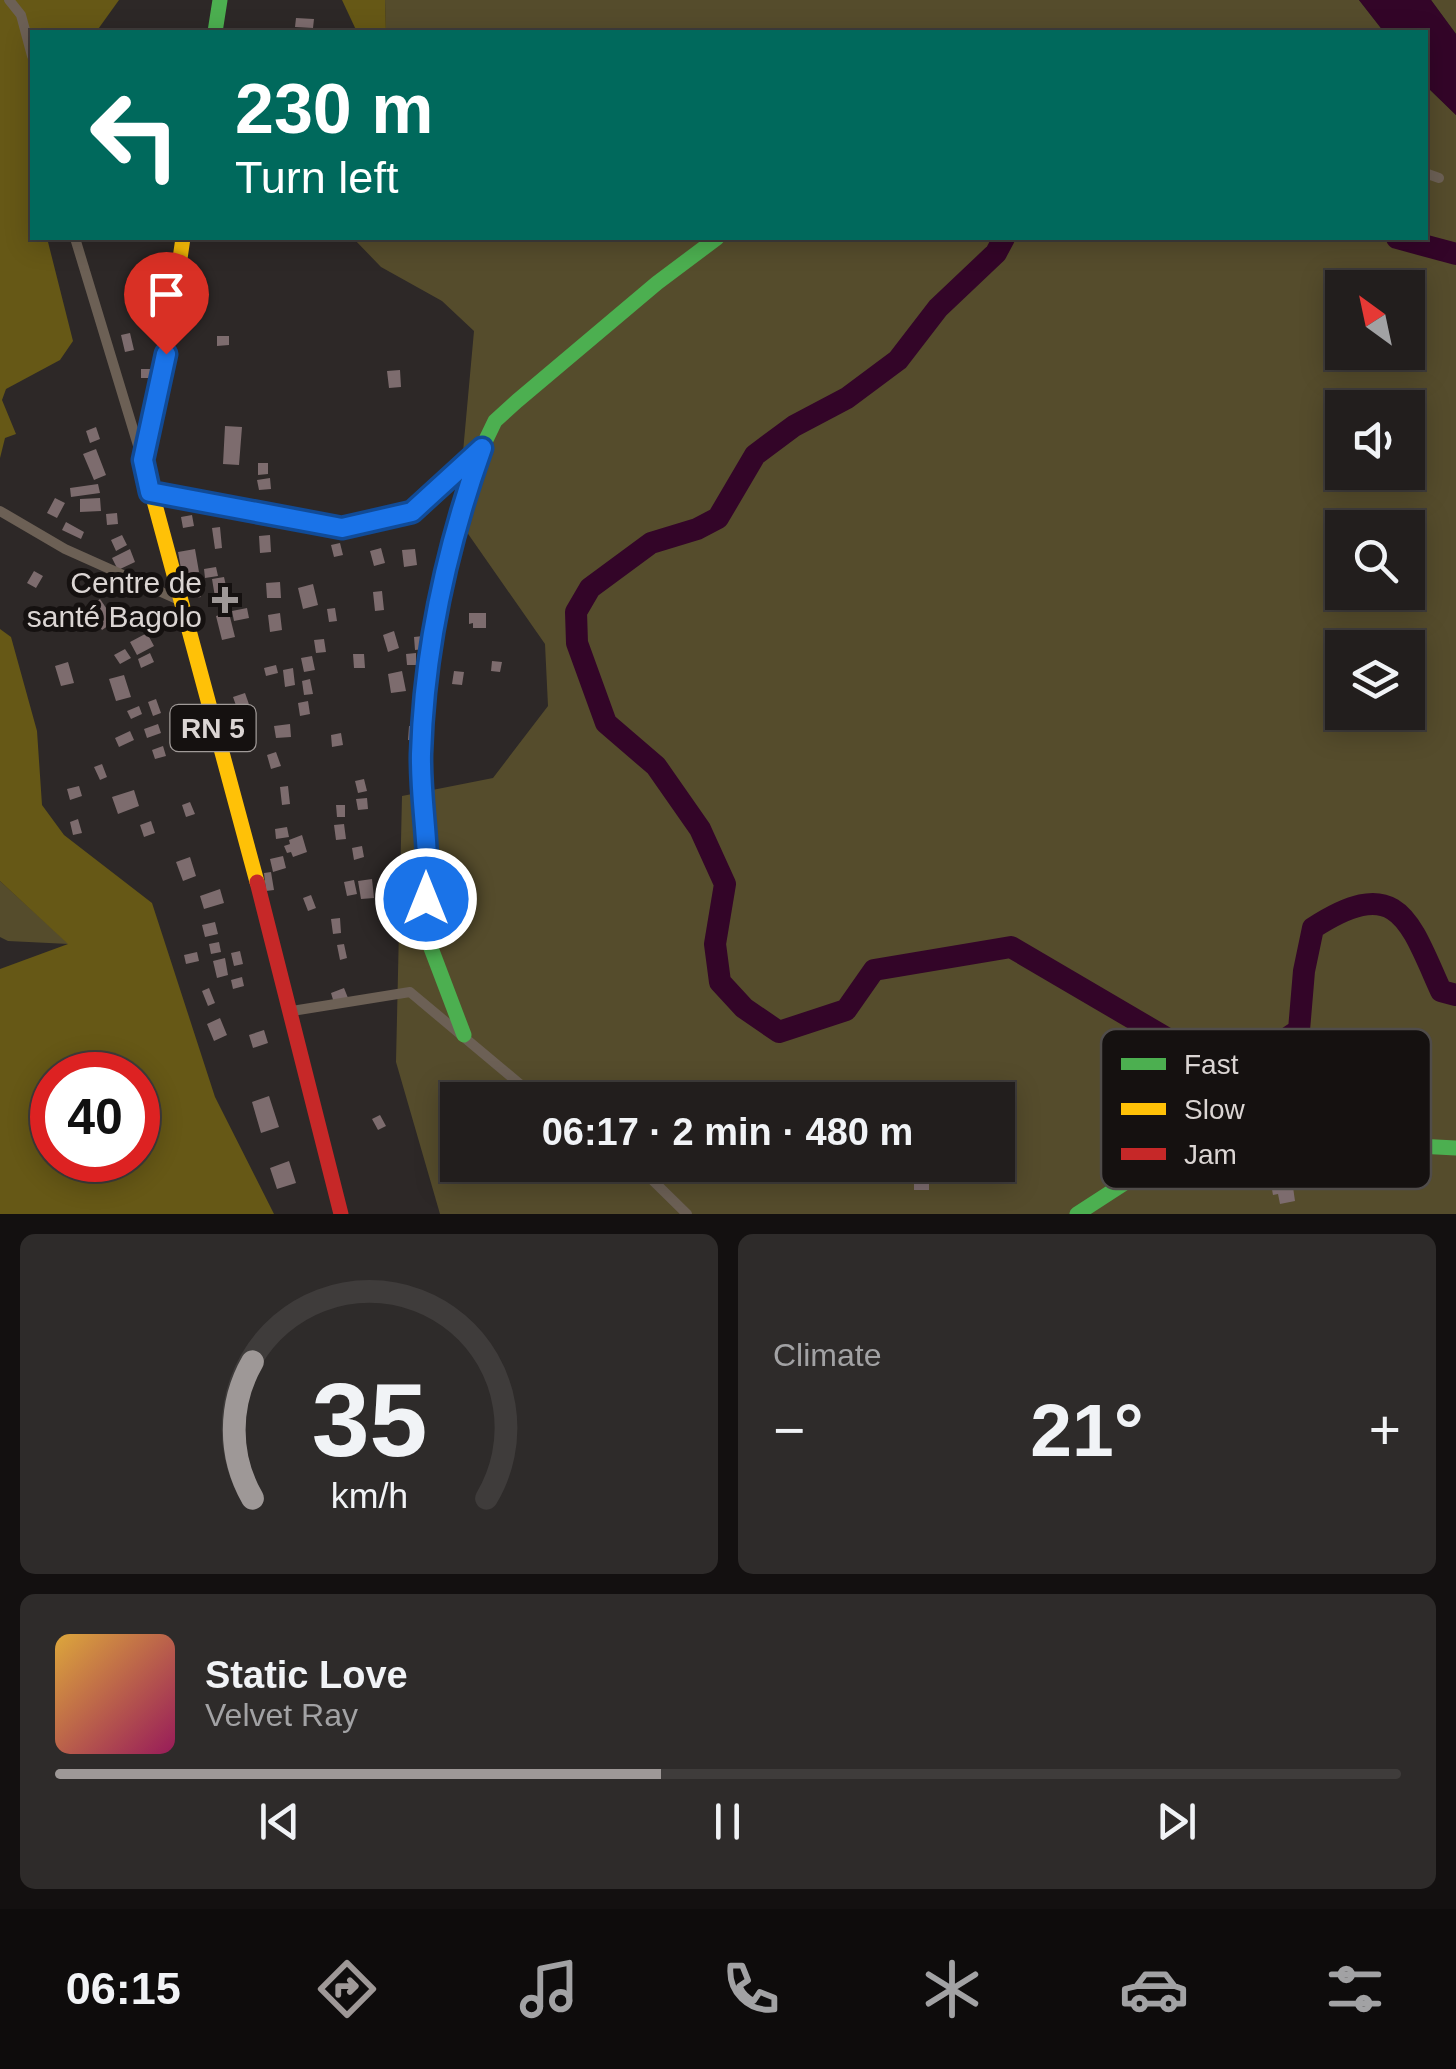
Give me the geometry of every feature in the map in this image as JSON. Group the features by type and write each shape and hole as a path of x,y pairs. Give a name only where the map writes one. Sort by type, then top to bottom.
{"street":[{"path":"9,0 21,15 30,49"},
{"path":"215,30 220,0"},
{"path":"1428,175 1439,178"},
{"path":"76,240 143,460"},
{"name":"RN 5","path":"183,240 166,354 143,460 292,1011 341,1214"},
{"path":"464,1034 422,927 428,871 421,753 436,614 457,518 496,421 657,283 714,240"},
{"path":"150,492 342,528 412,512 482,448"},
{"path":"0,511 65,549 179,600"},
{"path":"292,1011 410,992 519,1082"},
{"path":"1431,1147 1456,1148"},
{"path":"654,1182 687,1214"},
{"path":"1077,1214 1116,1189"}],"shaded area":[{"path":"0,0 119,0 97,30 30,30 30,240 48,240 73,341 60,360 6,389 2,400 16,434 5,438 0,458"},
{"path":"342,0 385,0 386,30 356,30"},
{"path":"385,0 1359,0 1382,30 386,30"},
{"path":"1359,0 1431,0 1456,34 1456,115 1428,88 1428,30 1382,30"},
{"path":"1431,0 1456,0 1456,34"},
{"path":"1428,88 1456,115 1456,1214 440,1214 396,1062 402,796 493,778 548,706 545,644 457,518 474,331 442,301 381,267 355,240 1428,240"},
{"path":"0,629 11,637 37,731 42,805 64,835 152,903 215,1097 274,1214 0,1214 0,969 68,944 0,881"},
{"path":"0,881 69,944 8,941 0,937"}],"building":[{"path":"296,18 314,19 313,28 295,27"},
{"path":"130,333 134,350 125,352 121,335"},
{"path":"217,336 229,336 229,345 217,346"},
{"path":"141,369 153,369 152,378 141,378"},
{"path":"400,370 401,387 389,388 387,371"},
{"path":"225,426 242,427 239,465 223,464"},
{"path":"96,427 100,439 90,443 86,431"},
{"path":"96,449 106,475 94,480 83,454"},
{"path":"258,463 268,463 268,474 258,475"},
{"path":"270,478 271,489 259,490 257,480"},
{"path":"98,484 100,493 71,497 70,488"},
{"path":"55,498 65,503 57,518 47,513"},
{"path":"100,498 101,511 80,512 80,499"},
{"path":"117,513 118,524 107,525 106,514"},
{"path":"192,515 194,526 183,528 181,517"},
{"path":"66,522 84,532 81,539 62,530"},
{"path":"220,527 222,548 215,549 212,528"},
{"path":"122,535 127,545 116,551 111,540"},
{"path":"270,535 271,552 260,553 259,536"},
{"path":"340,543 343,555 334,557 331,545"},
{"path":"381,548 385,563 374,566 370,551"},
{"path":"130,549 135,562 118,570 112,558"},
{"path":"195,549 199,572 182,574 178,552"},
{"path":"415,549 417,565 404,567 402,550"},
{"path":"216,567 218,576 205,578 204,569"},
{"path":"34,571 43,576 36,588 27,583"},
{"path":"224,577 228,595 215,597 212,579"},
{"path":"280,582 281,598 267,598 266,583"},
{"path":"199,584 201,597 194,598 192,585"},
{"path":"313,584 318,605 303,609 298,588"},
{"path":"382,591 384,610 375,611 373,592"},
{"path":"100,599 115,621 102,630 86,609"},
{"path":"247,608 249,618 234,621 232,611"},
{"path":"335,608 337,621 329,622 327,609"},
{"path":"229,613 235,637 222,640 216,616"},
{"path":"280,613 282,630 270,632 268,615"},
{"path":"469,613 486,613 486,628 473,628"},
{"path":"394,631 399,648 388,652 383,635"},
{"path":"147,633 154,646 137,655 130,642"},
{"path":"423,636 425,649 415,650 414,637"},
{"path":"324,639 326,652 316,653 314,640"},
{"path":"125,649 131,658 120,664 114,655"},
{"path":"150,653 154,662 141,668 138,659"},
{"path":"416,653 416,665 407,665 406,654"},
{"path":"353,654 364,654 365,668 354,668"},
{"path":"312,656 315,670 304,672 301,658"},
{"path":"492,661 502,662 500,672 491,671"},
{"path":"68,662 74,683 61,686 55,666"},
{"path":"276,665 278,673 266,676 264,668"},
{"path":"293,668 295,685 285,687 283,670"},
{"path":"402,671 406,691 391,693 388,674"},
{"path":"454,671 464,672 462,685 452,684"},
{"path":"124,675 131,697 116,701 109,679"},
{"path":"310,679 313,694 304,695 302,681"},
{"path":"245,693 251,710 239,714 233,697"},
{"path":"156,699 161,713 153,716 148,702"},
{"path":"308,701 310,714 300,716 298,703"},
{"path":"139,706 142,714 131,719 127,711"},
{"path":"158,724 161,733 147,738 144,729"},
{"path":"290,724 291,737 276,738 274,726"},
{"path":"409,726 421,726 420,741 408,740"},
{"path":"130,731 134,740 119,747 115,738"},
{"path":"341,733 343,745 332,747 331,735"},
{"path":"163,746 166,756 155,759 152,750"},
{"path":"276,752 281,766 271,769 267,755"},
{"path":"102,764 107,777 100,780 94,767"},
{"path":"364,779 367,791 358,793 355,781"},
{"path":"79,786 82,796 70,800 67,789"},
{"path":"288,786 290,804 282,805 280,787"},
{"path":"134,790 139,806 118,814 112,797"},
{"path":"367,798 368,809 358,810 356,799"},
{"path":"190,802 195,814 186,817 182,805"},
{"path":"336,805 345,805 345,817 337,817"},
{"path":"78,819 82,833 73,835 70,822"},
{"path":"151,821 155,833 144,837 140,825"},
{"path":"344,824 346,839 336,840 334,825"},
{"path":"287,827 289,837 276,839 275,829"},
{"path":"302,835 307,852 293,857 284,846"},
{"path":"362,846 364,857 354,860 352,848"},
{"path":"283,856 286,868 273,872 270,859"},
{"path":"190,857 196,876 183,881 176,862"},
{"path":"271,872 274,890 266,891 264,873"},
{"path":"372,879 374,898 361,899 358,881"},
{"path":"354,880 357,894 347,896 344,882"},
{"path":"220,889 224,903 204,909 200,896"},
{"path":"311,895 316,908 308,911 303,898"},
{"path":"340,918 341,933 333,934 331,919"},
{"path":"215,922 218,934 205,937 202,925"},
{"path":"219,942 221,952 211,954 209,944"},
{"path":"344,944 347,958 340,960 337,945"},
{"path":"240,951 243,964 234,966 231,953"},
{"path":"197,952 199,961 186,964 184,955"},
{"path":"225,958 228,975 217,978 213,961"},
{"path":"242,977 244,986 233,989 231,980"},
{"path":"209,988 215,1003 208,1006 202,991"},
{"path":"344,988 348,998 334,1003 331,993"},
{"path":"220,1018 227,1035 214,1041 207,1024"},
{"path":"264,1030 268,1043 253,1048 249,1035"},
{"path":"269,1096 279,1127 261,1133 252,1102"},
{"path":"380,1115 386,1126 378,1130 372,1119"},
{"path":"289,1161 296,1183 277,1189 270,1168"},
{"path":"914,1182 929,1182 929,1190 914,1190"},
{"path":"1272,1189 1293,1189 1295,1201 1280,1204 1278,1194 1273,1195"}],"waterway":[{"path":"1003,240 996,253 938,308 898,360 847,398 794,426 755,455 718,518 651,543 590,588 576,612 577,643 606,723 656,766 700,829 725,884 715,944 720,982 744,1008 779,1032 846,1010 874,970 1011,947 1151,1029"},
{"path":"1404,240 1456,254"},
{"path":"1299,1029 1304,971 1313,928 1364,905 1382,905 1397,912 1409,925 1441,991 1456,995"}],"traffic: fast":[{"path":"215,30 220,0"},
{"path":"150,492 342,528 412,512 482,448 495,421 517,401 714,240"},
{"path":"464,1035 423,927 428,871 423,838 421,753 436,614 457,518 482,449"},
{"path":"1431,1147 1456,1148"},
{"path":"1077,1214 1116,1189"}],"traffic: slow":[{"path":"183,240 166,354 143,460 257,882"}],"traffic: jam":[{"path":"257,882 341,1214"}],"place":[{"name":"Centre de santé Bagolo","path":"225,600"}],"route":[{"path":"166,354 143,460 150,492 342,528 412,512 482,448 457,518 436,614 421,753 426,899"}]}
